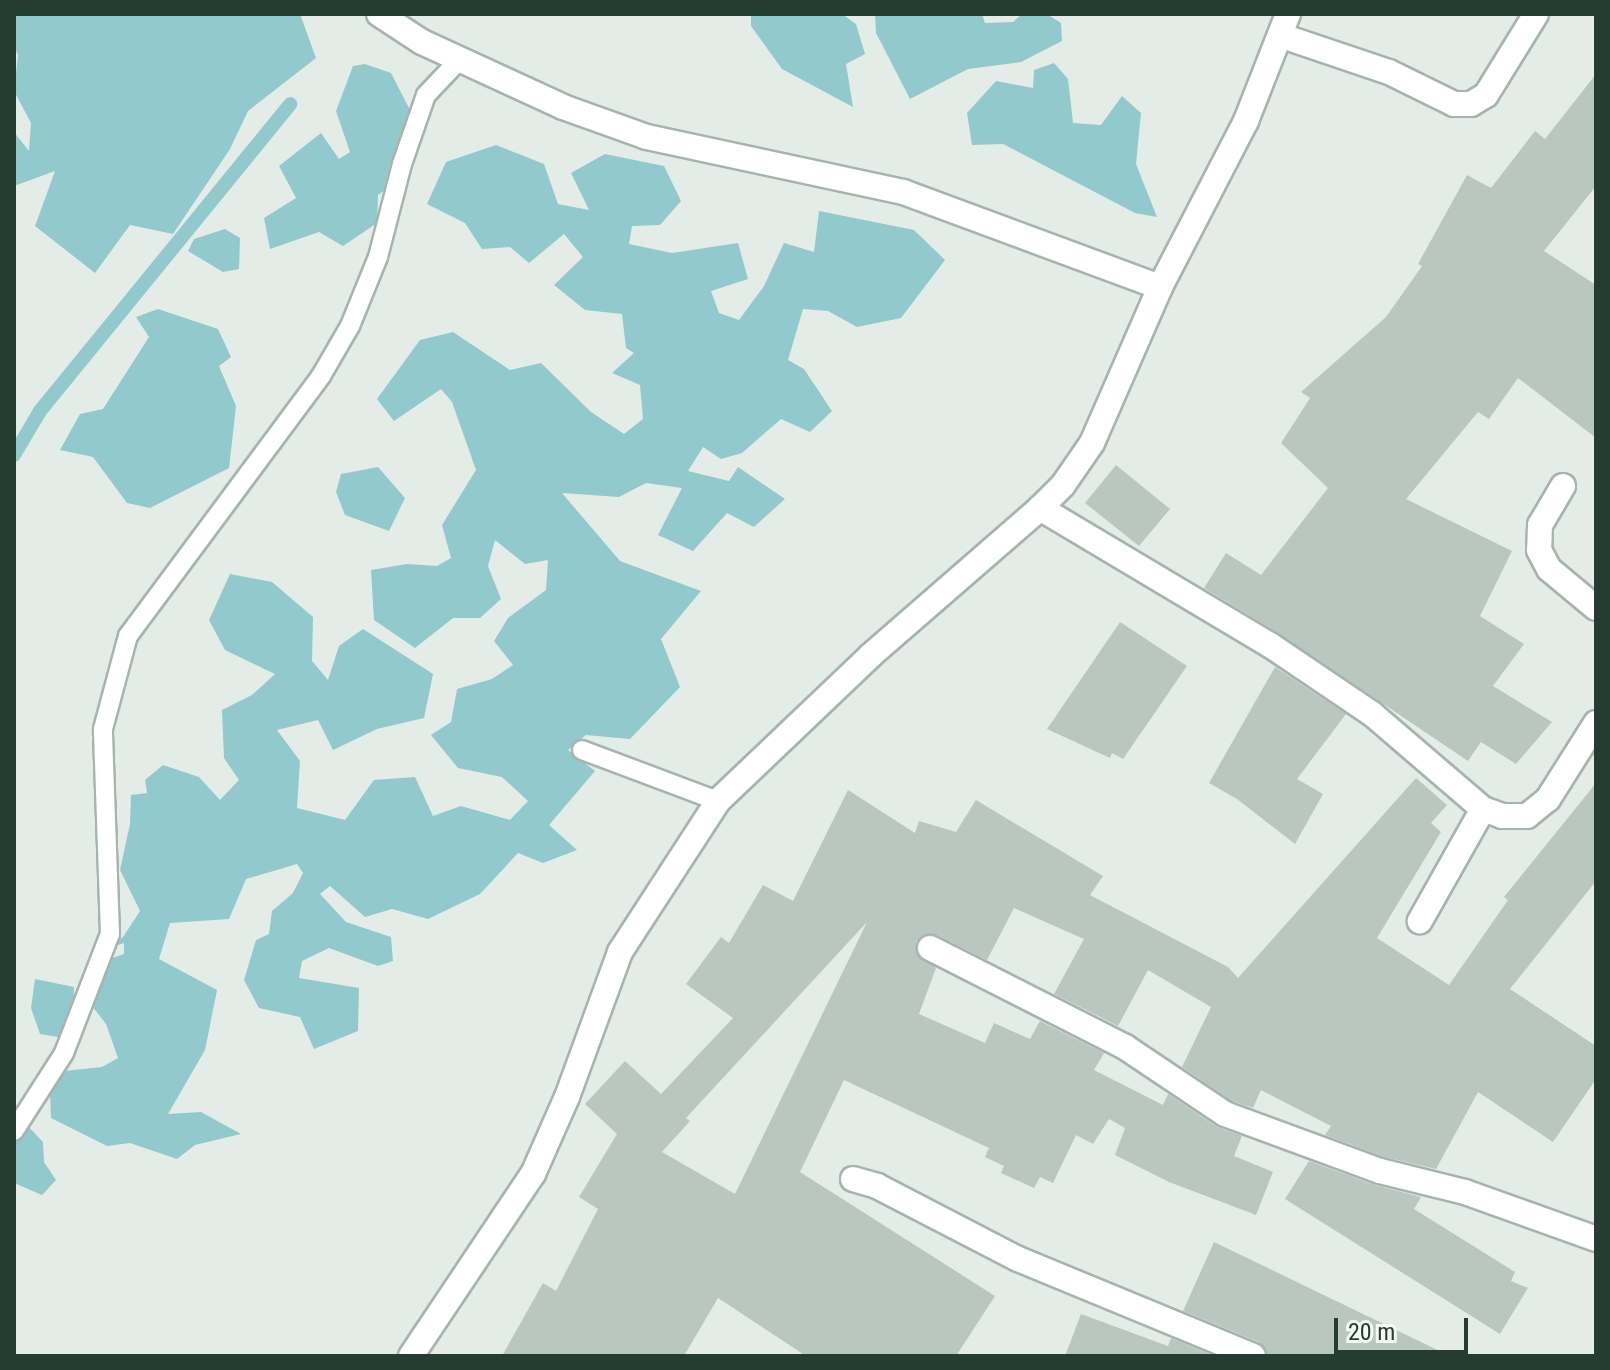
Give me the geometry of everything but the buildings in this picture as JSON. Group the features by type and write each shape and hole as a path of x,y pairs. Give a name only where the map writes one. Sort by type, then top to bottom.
{"street":[{"path":"379,14 422,42 563,107 647,137 903,192 1160,287"},
{"path":"411,1356 533,1174 567,1097 620,952 718,801 870,656 1040,508 1063,485 1092,443 1160,287 1246,121 1285,25 1454,104 1471,104 1486,95 1536,14"},
{"path":"1563,486 1540,525 1539,550 1549,569 1596,608"},
{"path":"1040,508 1283,653 1371,713 1483,809 1502,816 1527,816 1548,799 1596,723"},
{"path":"1420,921 1483,809"},
{"path":"930,948 1125,1047 1225,1114 1380,1171 1465,1192 1596,1239"},
{"path":"853,1179 877,1186 1018,1259 1253,1356"}],"lane":[{"path":"14,1131 64,1053 110,934 103,729 128,636 321,376 350,326 378,257 402,164 426,95 461,58"},
{"path":"582,750 718,801"}],"water":[{"path":"14,14 300,14 316,58 248,111 230,149 173,234 130,225 95,273 35,226 55,171 14,186 14,132 29,151 31,123 14,91 18,55 14,47"},
{"path":"751,14 842,14 856,24 865,54 846,64 853,107 782,69 751,26"},
{"path":"875,14 982,14 985,23 1013,22 1022,14 1047,14 1061,23 1062,41 1021,62 968,69 910,99 876,33"},
{"path":"1054,63 1068,79 1073,123 1101,125 1122,96 1141,113 1136,164 1157,217 1135,213 1003,144 972,145 967,113 996,81 1033,88 1034,70"},
{"path":"365,64 391,73 411,112 389,187 378,195 377,223 343,246 319,232 270,249 264,218 296,198 279,166 321,133 339,159 350,152 336,111 353,66"},
{"path":"496,145 544,164 558,204 589,210 571,173 605,154 664,166 681,201 660,225 632,226 629,244 672,253 738,243 748,279 711,291 719,313 739,320 764,286 784,243 814,252 819,211 914,230 945,260 901,318 857,327 828,311 803,309 788,360 804,369 832,411 810,432 781,419 742,453 721,459 703,447 688,471 729,481 738,467 785,499 754,527 727,513 693,551 658,535 682,488 646,483 619,497 562,493 620,561 701,591 661,639 680,687 630,739 586,735 568,750 595,771 549,825 577,850 543,863 518,853 480,894 428,919 392,909 365,917 330,886 320,894 346,922 391,937 393,961 378,966 329,948 302,961 299,978 359,988 358,1031 314,1049 300,1017 259,1008 244,980 256,940 269,934 272,911 293,893 303,873 297,864 246,879 229,919 170,923 159,959 217,990 205,1050 168,1114 201,1112 241,1134 195,1145 177,1159 130,1143 107,1146 51,1118 50,1092 64,1071 102,1067 118,1058 106,1024 89,1002 98,963 124,954 124,943 107,949 123,937 140,911 120,870 130,824 131,795 147,793 145,780 163,765 199,777 220,800 239,780 224,758 222,710 252,695 275,674 225,650 209,620 230,574 272,582 313,617 312,661 328,680 339,646 363,629 433,674 424,718 377,729 333,750 318,720 277,730 300,761 297,808 345,820 374,780 415,777 433,816 461,806 510,820 528,801 502,777 458,768 431,735 451,722 457,689 492,679 513,665 494,641 508,618 546,590 548,560 525,564 495,540 488,566 501,599 480,618 453,618 415,648 374,620 371,570 407,564 437,566 451,558 442,525 476,470 452,402 441,389 394,421 377,399 420,340 453,332 510,370 541,363 591,412 624,434 643,419 640,385 612,373 634,353 626,348 622,314 585,310 554,285 583,257 564,234 529,263 510,247 482,249 465,223 427,204 446,162"},
{"path":"225,229 240,238 239,269 223,272 188,251 194,239"},
{"path":"158,309 218,329 231,357 219,366 236,406 229,468 150,508 127,503 93,457 60,450 80,414 103,409 149,337 136,317"},
{"path":"378,467 405,498 389,531 345,515 336,492 341,474"},
{"path":"35,979 74,987 73,1013 58,1037 40,1034 31,1008"},
{"path":"27,1125 43,1142 44,1162 56,1180 42,1195 14,1183 14,1142"}],"waterway":[{"path":"14,455 40,411 290,104"}]}
